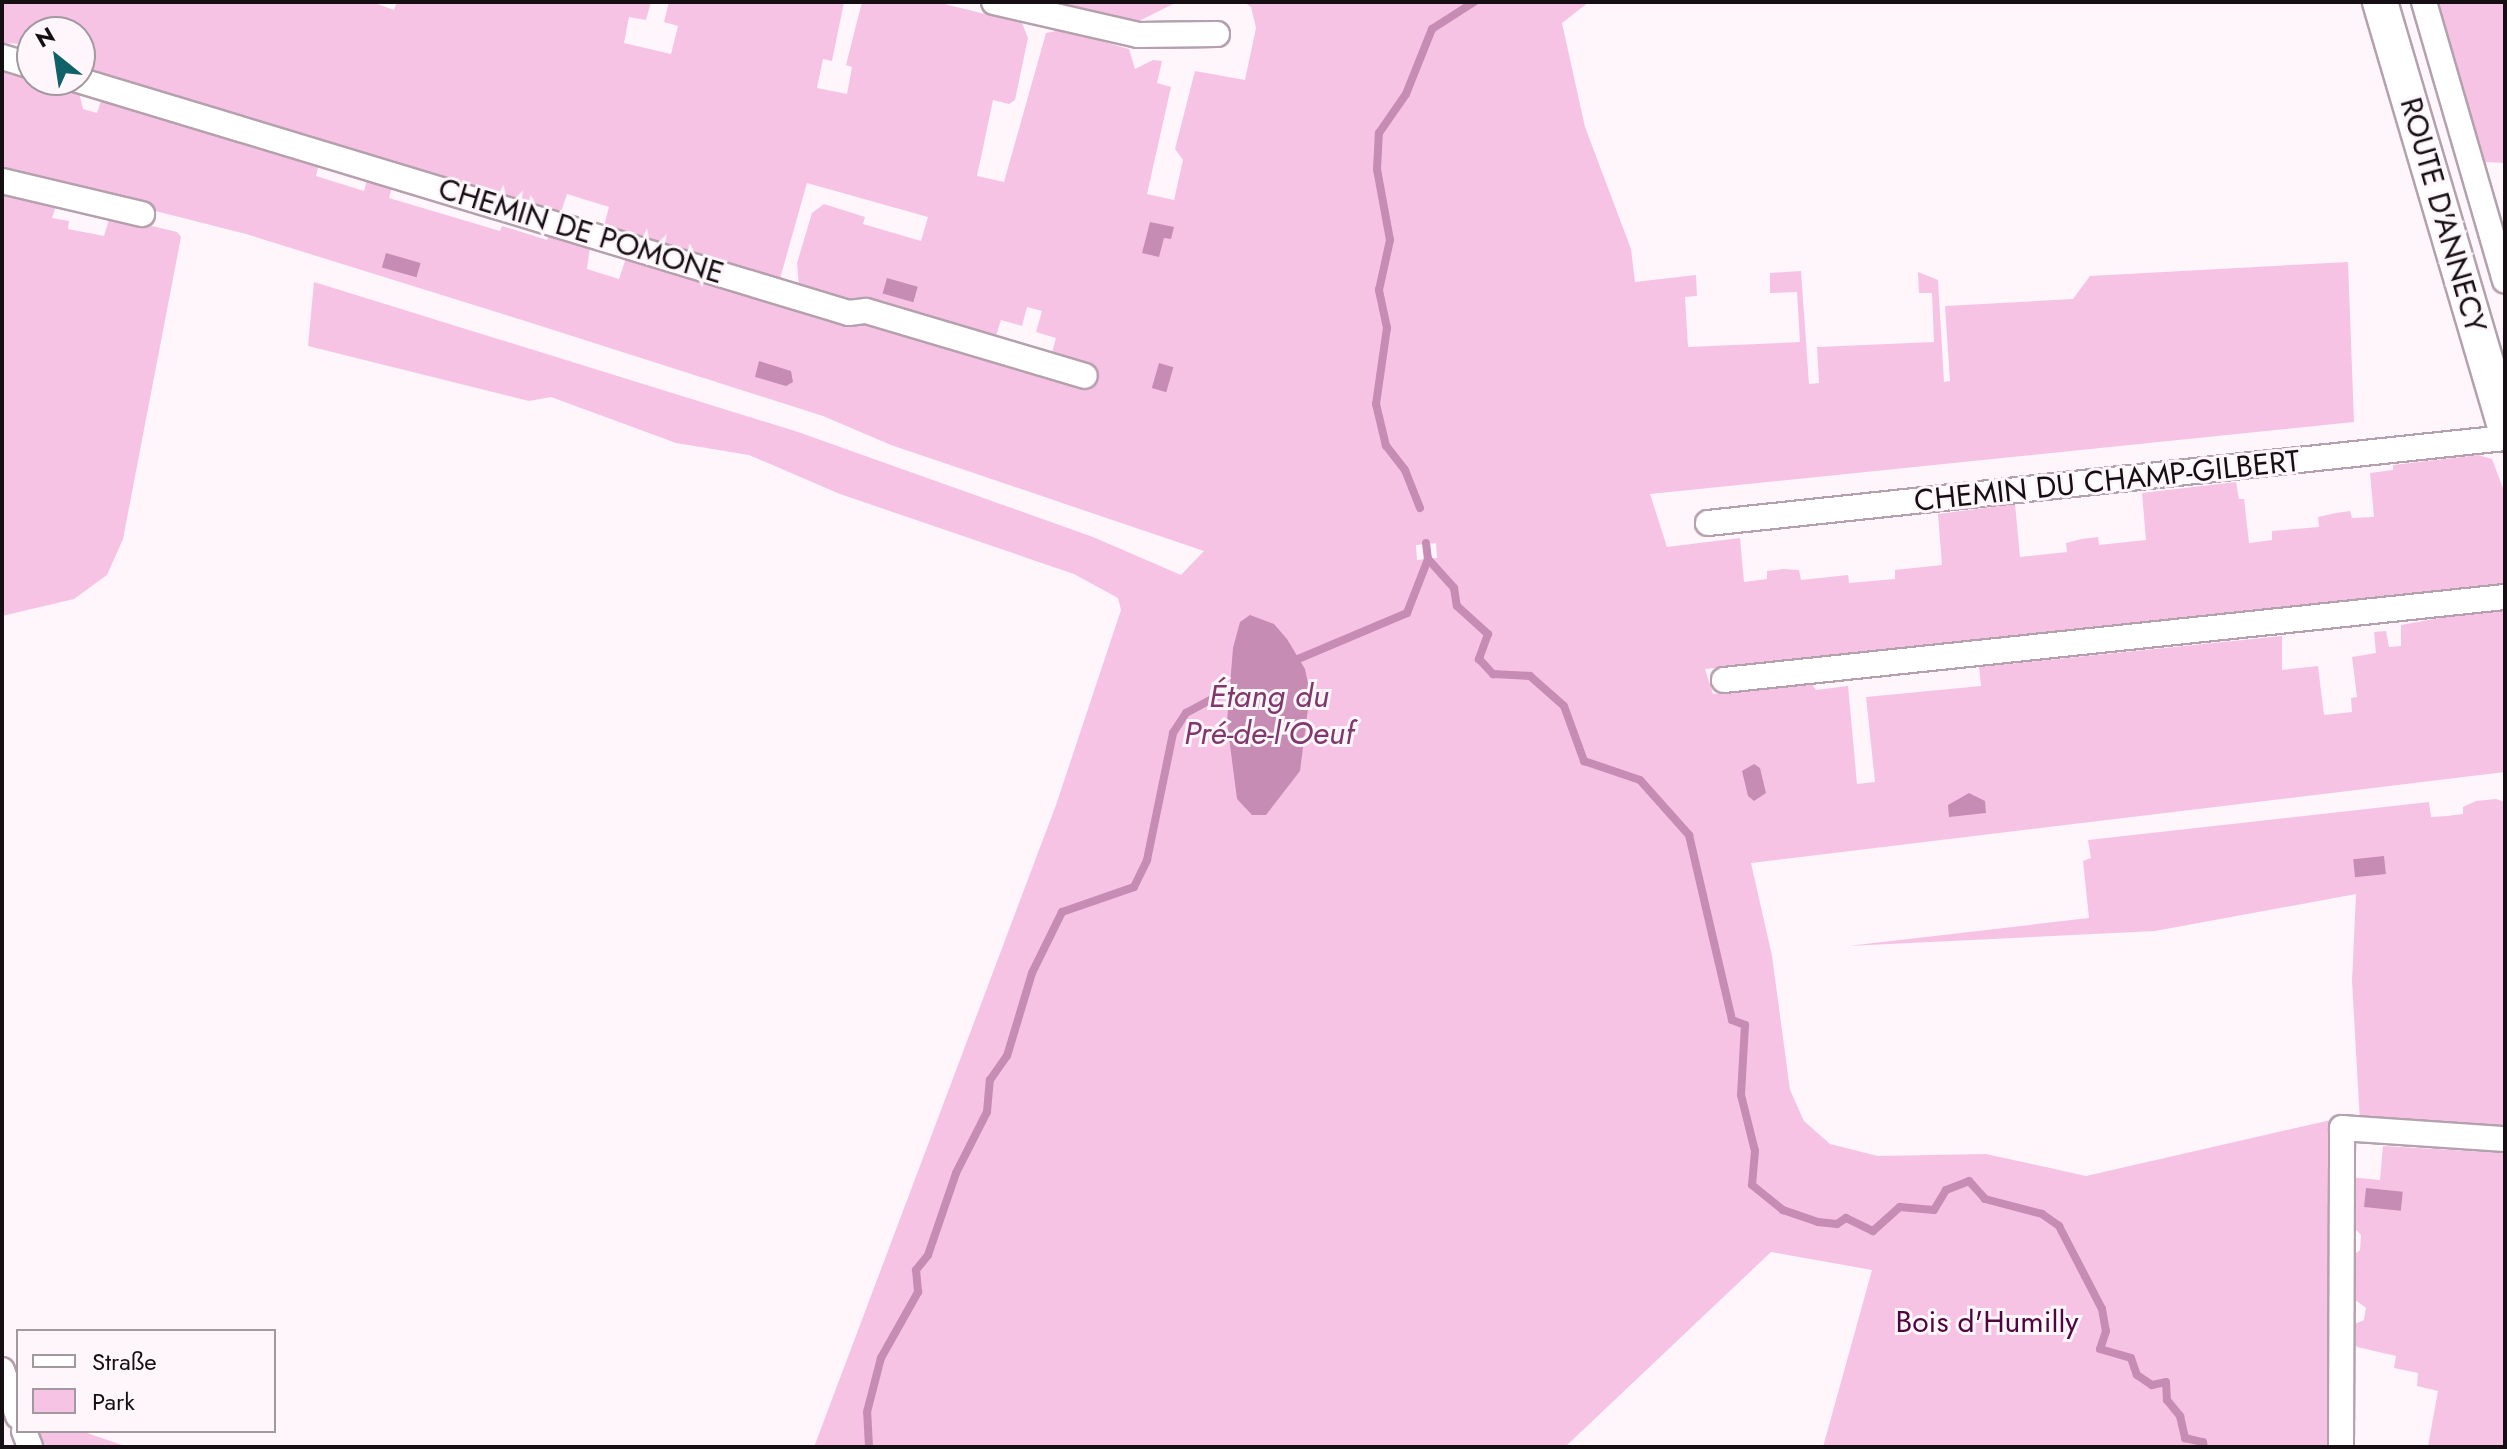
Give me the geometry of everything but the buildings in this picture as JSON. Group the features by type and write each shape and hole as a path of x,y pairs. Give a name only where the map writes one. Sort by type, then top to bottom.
{"main road":[{"name":"ROUTE D'ANNECY","path":"2380,2 2505,427"}],"street":[{"path":"994,2 1138,35 1217,34"},
{"path":"2424,2 2505,280"},
{"name":"CHEMIN DE POMONE","path":"96,85 849,313 866,311 1085,376"},
{"path":"2,181 142,214"},
{"name":"CHEMIN DU CHAMP-GILBERT","path":"1708,523 2505,438"},
{"path":"1724,680 2505,597"},
{"path":"2341,1447 2342,1128 2505,1139"},
{"path":"2,1370 16,1410"}],"green space":[{"name":"Bois d'Humilly","path":"2,2 372,2 394,10 397,2 651,2 646,20 629,17 624,43 671,54 678,26 664,22 669,2 844,2 832,61 823,59 817,88 847,94 852,67 846,65 862,2 936,2 1022,23 1028,38 1015,100 1009,104 993,100 977,176 1004,182 1046,33 1061,30 1129,49 1135,69 1153,60 1162,61 1157,83 1171,87 1147,194 1174,200 1183,160 1175,149 1195,71 1245,80 1256,28 1251,7 1244,2 1589,2 1562,23 1585,127 1631,249 1635,282 1696,275 1697,296 1685,297 1688,347 1800,342 1797,292 1770,293 1770,273 1801,271 1809,384 1819,383 1817,347 1934,342 1932,293 1919,293 1918,272 1938,280 1944,382 1950,381 1945,306 2073,299 2090,276 2348,262 2354,422 1650,494 1667,547 1740,538 1744,582 1767,579 1767,571 1783,569 1799,570 1801,580 1848,575 1849,583 1895,579 1895,570 1942,565 1938,514 2015,504 2020,557 2067,552 2066,543 2082,539 2098,537 2099,545 2146,540 2142,493 2236,482 2239,499 2244,499 2249,543 2272,540 2272,531 2319,527 2318,517 2336,513 2350,511 2352,518 2374,517 2370,473 2393,470 2393,465 2478,455 2492,459 2505,494 2505,590 1705,669 1713,694 1811,682 1816,690 1848,686 1857,784 1875,782 1866,697 1981,686 1979,667 2282,636 2282,670 2318,666 2324,715 2352,712 2351,698 2357,697 2352,657 2376,653 2374,632 2386,631 2389,647 2401,646 2401,625 2505,606 2505,772 1751,863 1772,956 1790,1090 1804,1121 1830,1144 1878,1156 1986,1154 2086,1176 2331,1120 2332,1447 1823,1447 1872,1270 1771,1252 1565,1447 814,1447 1056,805 1121,610 1118,598 1074,574 840,494 749,455 676,443 551,397 529,401 308,346 314,282 798,432 1093,537 1181,575 1204,551 891,445 823,416 522,320 246,234 2,172 2,67 16,72 16,96 80,96 83,109 97,113 101,101 142,110 319,163 316,176 364,191 368,176 393,183 389,198 500,231 502,226 547,240 549,235 590,246 587,269 619,279 627,255 865,317 1089,387 1095,366 1076,360 1066,366 1051,356 1056,338 1036,332 1042,311 1027,307 1022,326 1001,320 995,339 799,286 797,263 812,213 824,204 865,217 863,224 921,241 928,217 807,183 779,282 603,229 609,207 567,194 560,215 96,74 96,16 16,16 16,44 2,43","holes":["1436,543 1437,558 1417,560 1416,545"]},
{"path":"1047,2 1177,2 1137,22"},
{"path":"2441,2 2505,2 2505,163 2485,162 2438,10"},
{"path":"2,191 57,203 52,218 69,221 68,229 104,236 110,216 177,232 181,237 123,539 107,575 74,599 2,616"},
{"path":"2496,799 2505,802 2505,1128 2360,1122 2352,981 2356,894 2155,931 1848,946 2089,918 2083,861 2091,858 2088,840 2429,802 2431,817 2447,816 2463,814 2463,807 2476,801"},
{"path":"2383,1146 2505,1153 2505,1447 2419,1447 2428,1446 2438,1391 2417,1386 2418,1373 2394,1368 2396,1356 2357,1347 2349,1337 2350,1326 2364,1320 2366,1308 2350,1296 2351,1257 2360,1250 2361,1235 2351,1224 2350,1177 2380,1180"},
{"path":"38,1433 87,1433 128,1447 43,1447"}],"water":[{"path":"1150,222 1174,227 1171,239 1164,238 1159,257 1142,253"},
{"path":"386,253 421,263 416,277 382,267"},
{"path":"887,278 918,287 913,302 883,293"},
{"path":"759,361 791,371 793,382 786,386 755,377"},
{"path":"1159,363 1173,367 1166,392 1152,388"},
{"name":"Étang du Pré-de-l'Oeuf","path":"1250,615 1274,624 1287,639 1305,669 1310,693 1300,771 1266,815 1252,815 1237,799 1227,722 1233,648 1240,622"},
{"path":"1754,764 1760,768 1766,793 1754,801 1748,796 1742,771"},
{"path":"1969,793 1985,801 1986,813 1949,817 1948,805"},
{"path":"2384,856 2386,874 2355,877 2353,859"},
{"path":"2366,1188 2403,1192 2401,1211 2364,1207"}],"waterway":[{"path":"1420,508 1405,470 1386,446 1376,404 1387,328 1379,290 1390,240 1377,169 1379,133 1406,94 1432,29 1474,2"},
{"path":"1426,543 1428,559 1454,588 1457,606 1488,634 1479,659 1493,674 1530,676 1564,706 1584,761 1640,780 1689,835 1732,1020 1745,1025 1741,1095 1755,1151 1752,1185 1783,1210 1818,1222 1837,1224 1846,1218 1873,1231 1900,1207 1934,1210 1946,1190 1969,1181 1985,1199 2042,1214 2059,1226 2102,1309 2106,1331 2100,1349 2131,1358 2137,1375 2152,1385 2166,1382 2167,1400 2180,1416 2185,1438 2203,1442 2204,1447"},
{"path":"1291,662 1407,613 1428,559"},
{"path":"869,1447 867,1412 881,1358 918,1292 916,1270 928,1255 956,1173 987,1112 990,1080 1007,1056 1032,973 1062,912 1134,887 1147,860 1173,733 1186,713 1238,685"}]}
